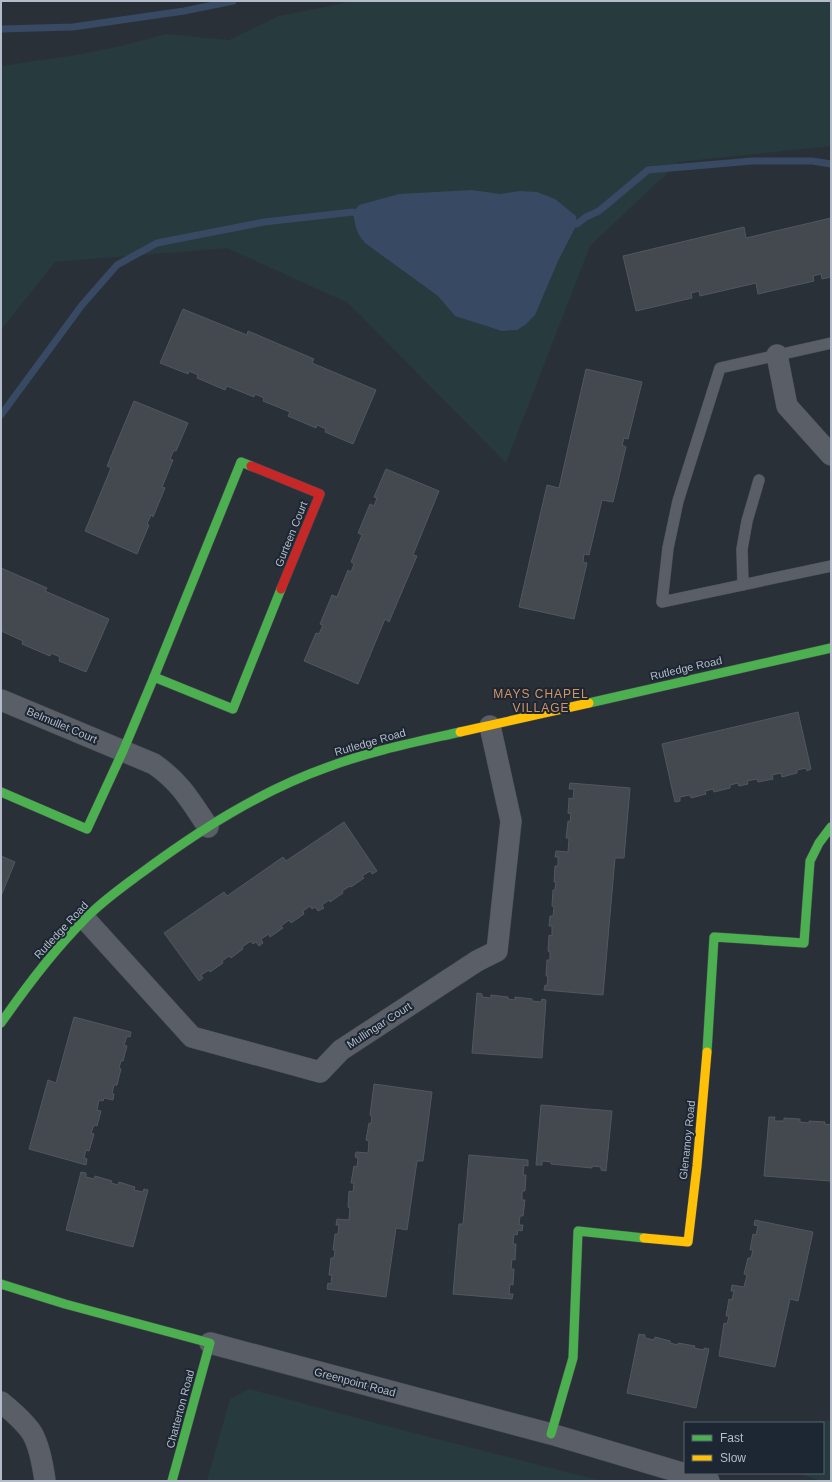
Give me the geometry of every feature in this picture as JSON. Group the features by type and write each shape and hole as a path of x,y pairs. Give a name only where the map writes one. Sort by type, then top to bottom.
{"street":[{"path":"777,355 787,406 831,455"},
{"name":"Gurteen Court","path":"123,751 241,462 320,494 233,709 154,677"},
{"name":"Rutledge Road","path":"1,1023 22,993 84,919 122,887 163,856 208,827 273,791 320,770 371,753 831,648"},
{"name":"Belmullet Court","path":"1,700 154,764 169,775 183,789 208,827"},
{"name":"Mullingar Court","path":"84,919 192,1037 320,1072 341,1050 477,961 497,951 511,821 490,726"},
{"path":"1,792 87,829 123,751"},
{"name":"Glenamoy Road","path":"551,1434 573,1358 578,1231 688,1242 708,1049 714,937 804,943 810,861 819,843 831,827"},
{"name":"Greenpoint Road","path":"1,1284 65,1304 210,1344 551,1434 684,1474"},
{"name":"Chatterton Road","path":"172,1481 210,1344"},
{"path":"1,1402 17,1416 32,1433 40,1455 45,1481"},
{"name":"Greenpoint Road","path":"685,1474 709,1481"}],"lane":[{"path":"831,343 720,368 678,501 668,548 662,602 831,566"},
{"path":"743,585 742,549 747,521 759,480"}],"green space":[{"path":"349,1 831,1 831,146 679,162 590,246 506,463 348,303 227,248 55,262 1,330 1,66 76,55 121,46 166,34 229,40 279,16"},
{"path":"249,1389 602,1481 207,1481 230,1399"},
{"path":"831,1420 831,1481 820,1481 801,1474 824,1474 824,1422 810,1422"}],"water":[{"path":"472,190 500,194 520,191 537,192 555,199 576,216 577,224 558,261 535,315 525,325 517,330 502,331 455,316 438,296 365,243 356,229 353,212 359,205 399,194"}],"building":[{"path":"831,218 831,277 822,279 821,274 813,276 814,281 758,294 756,283 700,296 699,291 691,293 692,298 636,311 623,256 744,227 746,238"},
{"path":"183,309 247,335 248,331 314,359 312,363 376,390 353,444 325,432 326,429 317,425 316,428 288,416 290,412 263,401 264,398 255,394 254,397 227,386 225,390 197,378 198,375 189,371 188,374 160,363"},
{"path":"586,369 642,382 628,439 624,438 622,445 626,447 613,502 602,500 589,555 584,554 583,562 587,563 574,619 519,607 547,485 559,488"},
{"path":"134,401 188,423 176,451 174,450 170,459 173,460 162,487 165,488 153,517 151,515 147,524 149,525 137,554 85,531 111,468 107,466"},
{"path":"386,469 439,491 413,555 417,556 389,622 385,619 358,684 304,661 316,633 319,634 323,625 320,624 332,595 337,597 348,570 351,572 354,564 351,562 362,535 358,533 370,504 374,506 377,498 374,497"},
{"path":"1,568 47,588 45,591 109,619 86,672 59,661 60,657 51,653 50,656 22,644 23,641 1,631"},
{"path":"798,712 811,769 807,771 806,768 797,770 797,773 782,777 781,773 772,775 773,779 758,782 757,779 747,781 748,784 739,786 738,783 730,785 730,788 714,792 713,789 705,791 706,794 691,798 690,795 680,797 680,801 675,802 662,744"},
{"path":"570,783 630,788 624,858 615,858 603,995 544,990 545,985 547,986 548,976 546,976 547,960 550,960 550,952 548,951 549,935 552,936 552,926 549,926 550,916 553,916 554,907 552,906 553,890 555,890 556,882 554,882 555,866 558,866 558,857 555,857 556,851 568,852 569,838 566,838 568,821 570,822 571,814 568,813 569,798 573,799 574,789 569,789"},
{"path":"344,822 377,871 372,874 370,871 362,876 364,878 342,891 343,893 330,902 329,900 322,905 324,908 318,911 315,907 312,909 310,906 303,911 304,914 291,923 289,920 281,926 283,928 270,937 269,934 261,939 263,943 259,946 256,942 253,944 251,941 242,947 243,949 231,958 229,956 222,961 223,963 210,972 209,970 201,975 203,978 199,981 164,933 224,892 227,896 283,857 286,861"},
{"path":"1,856 15,862 1,896"},
{"path":"477,993 482,994 482,997 491,998 491,995 508,997 508,999 515,1000 515,997 532,999 532,1001 541,1002 542,999 546,1000 542,1058 472,1053"},
{"path":"74,1017 131,1032 130,1037 127,1036 124,1045 127,1046 123,1061 121,1061 119,1068 121,1069 117,1085 114,1085 112,1093 114,1094 113,1100 104,1098 103,1101 99,1100 97,1110 101,1111 97,1126 94,1125 91,1133 94,1134 89,1151 86,1150 84,1158 87,1159 86,1165 29,1149 48,1080 56,1083"},
{"path":"374,1084 432,1092 423,1161 417,1161 407,1230 396,1228 386,1297 327,1289 328,1283 331,1284 332,1275 329,1275 331,1258 334,1258 335,1250 333,1250 335,1234 338,1234 339,1225 336,1225 337,1219 349,1220 349,1191 353,1192 354,1183 351,1183 354,1166 357,1167 358,1158 355,1157 356,1152 368,1153 369,1141 366,1140 369,1123 371,1124 372,1116 370,1115"},
{"path":"541,1105 612,1111 606,1171 601,1170 601,1167 592,1166 592,1168 551,1164 551,1162 542,1161 542,1165 536,1165"},
{"path":"769,1117 775,1117 774,1121 784,1121 784,1118 800,1119 800,1122 825,1122 824,1124 831,1125 831,1181 764,1176"},
{"path":"469,1155 528,1160 528,1166 524,1165 523,1175 526,1175 525,1191 522,1191 522,1200 525,1200 523,1216 520,1216 519,1225 523,1225 522,1231 518,1230 517,1235 514,1234 513,1244 516,1244 515,1260 512,1259 511,1269 514,1269 513,1285 510,1284 509,1294 513,1294 512,1299 453,1294 459,1224 463,1224"},
{"path":"81,1172 86,1173 86,1177 94,1179 95,1176 112,1181 111,1183 118,1185 119,1182 135,1187 134,1190 143,1192 144,1189 148,1190 133,1247 66,1230"},
{"path":"755,1220 813,1232 798,1301 790,1299 775,1367 719,1356 724,1323 727,1324 729,1316 726,1316 729,1299 732,1300 734,1291 731,1291 732,1285 744,1287 747,1275 744,1274 748,1258 751,1258 753,1250 750,1250 753,1234 756,1235 758,1226 754,1225"},
{"path":"639,1334 645,1335 645,1338 654,1340 655,1337 678,1345 678,1343 695,1346 694,1348 704,1350 704,1348 709,1349 696,1408 627,1393"}],"waterway":[{"path":"1,29 73,27 184,11 233,1"},
{"path":"568,223 577,224 586,217 599,211 648,170 752,161 812,161 831,164"},
{"path":"1,415 82,305 117,265 157,243 264,222 353,212 360,216"}],"traffic: fast":[{"path":"154,677 241,462 251,466"},
{"path":"1,792 87,829 123,751 154,677 233,709 281,589"},
{"path":"589,703 831,648"},
{"path":"1,1023 51,957 73,932 104,901 162,858 230,813 278,788 344,761 410,743 460,732"},
{"path":"707,1052 714,937 804,943 810,861 819,843 831,827"},
{"path":"551,1434 573,1358 578,1231 644,1238"},
{"path":"1,1284 65,1304 210,1343 172,1481"}],"traffic: slow":[{"path":"460,732 589,703"},
{"path":"644,1238 688,1242 697,1166 707,1052"}],"traffic: jam":[{"path":"251,466 320,494 281,589"}],"district":[{"name":"MAYS CHAPEL VILLAGE","path":"541,701"}]}
